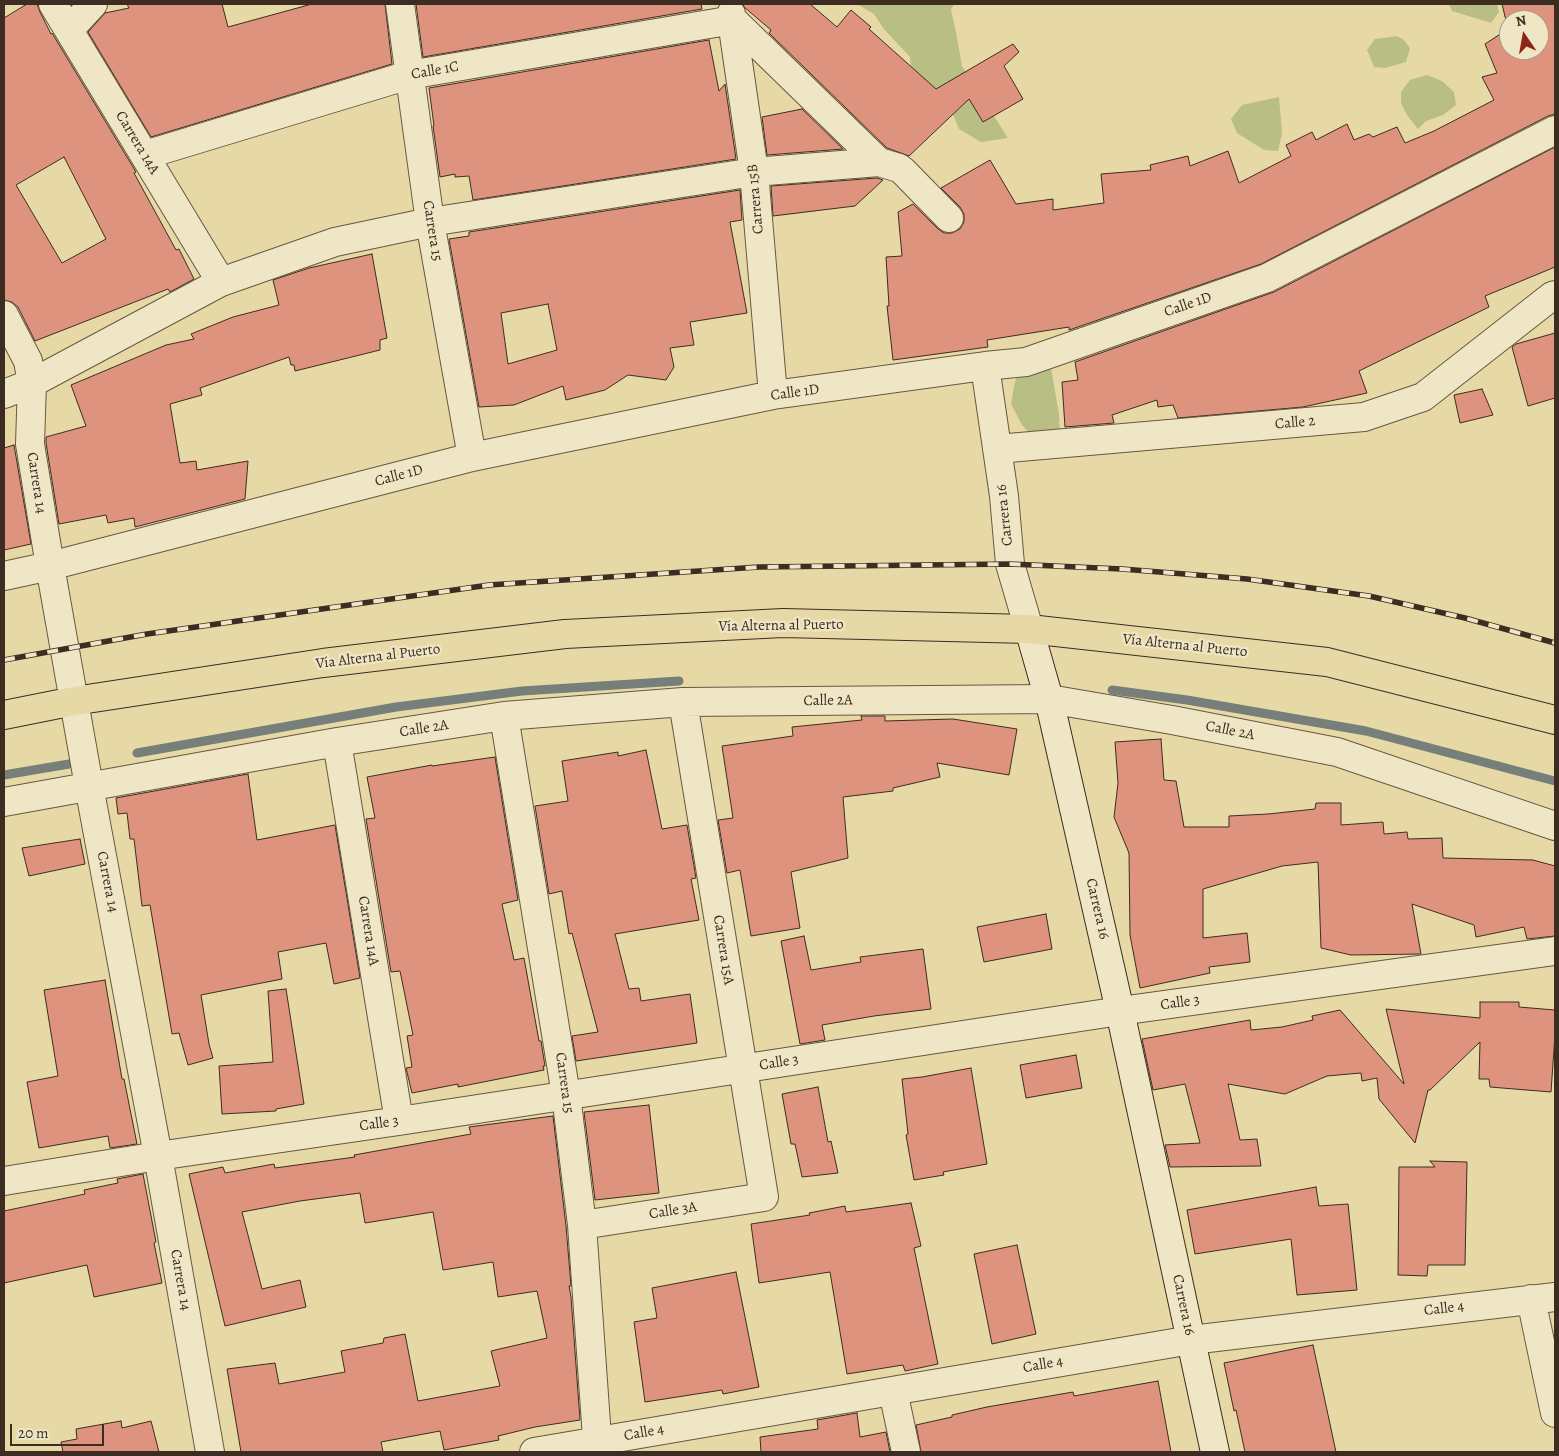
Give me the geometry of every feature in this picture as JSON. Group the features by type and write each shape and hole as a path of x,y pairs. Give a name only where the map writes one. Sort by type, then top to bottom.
{"main road":[{"name":"Vía Alterna al Puerto","path":"4,715 74,701 323,663 564,634 783,623 1029,629 1327,662 1555,720"}],"street":[{"name":"Carrera 14A","path":"53,4 221,282"},
{"path":"69,30 93,4"},
{"name":"Carrera 15","path":"400,4 430,222 472,457"},
{"path":"731,12 879,162"},
{"name":"Calle 1C","path":"145,155 409,75 731,12"},
{"name":"Carrera 15B","path":"731,12 754,172 773,395"},
{"name":"Calle 1D","path":"4,576 50,566 472,457 773,395 1026,362 1267,278 1555,130"},
{"path":"4,394 32,383 221,282 335,242 430,222 754,172 879,162 903,171 949,218"},
{"name":"Calle 2","path":"997,449 1364,417 1423,396 1555,295"},
{"name":"Carrera 14","path":"4,315 28,361 32,383 30,444 50,566 210,1452"},
{"name":"Carrera 16","path":"985,366 1004,496 1010,564 1047,693 1120,1011 1215,1452"},
{"name":"Calle 2A","path":"4,802 88,779 504,716 683,702 1047,693 1172,720 1337,752 1555,826"},
{"name":"Carrera 15A","path":"683,702 764,1197"},
{"name":"Carrera 15","path":"504,716 566,1095 582,1225 598,1447"},
{"name":"Carrera 14A","path":"338,742 399,1121"},
{"name":"Calle 3","path":"4,1181 158,1156 1120,1011 1555,951"},
{"name":"Calle 3A","path":"582,1225 764,1197"},
{"path":"1543,1298 1555,1413"},
{"name":"Calle 4","path":"534,1452 598,1447 893,1391 1191,1340 1543,1298"},
{"path":"893,1391 906,1452"}],"green space":[{"path":"857,4 954,4 951,10 962,66 1008,138 981,142 959,129 951,110 913,89 910,57 883,28 874,14"},
{"path":"1449,4 1497,4 1499,12 1491,23 1452,11"},
{"path":"1397,36 1404,40 1410,48 1406,62 1385,68 1374,67 1367,50 1375,39"},
{"path":"1427,75 1442,81 1454,92 1456,105 1443,115 1426,121 1418,129 1407,115 1401,103 1401,92 1410,80"},
{"path":"1279,97 1282,133 1278,151 1264,150 1237,133 1231,119 1242,105"},
{"path":"1051,368 1059,414 1060,435 1036,440 1022,425 1011,404 1014,386 1017,375 1036,369"}],"building":[{"path":"27,4 37,4 51,34 136,172 134,173 176,250 179,249 194,279 170,292 168,289 35,341 18,307 12,302 4,300 4,18","holes":["64,157 106,239 62,263 16,185"]},
{"path":"127,4 222,4 228,27 312,4 385,4 392,64 151,137 88,32 105,13 129,8"},
{"path":"416,4 701,4 702,9 423,57"},
{"path":"743,4 810,4 837,27 851,10 871,27 869,29 936,89 1013,44 1019,52 1004,66 1023,99 983,122 969,99 909,156 887,148 769,33 771,30 744,7"},
{"path":"1502,4 1555,4 1555,114 1261,264 1069,330 1069,327 987,340 988,347 893,360 887,306 889,306 886,257 902,256 898,212 913,204 944,233 952,233 960,229 964,222 964,214 960,207 941,188 990,160 1016,204 1053,199 1053,210 1104,203 1101,174 1151,170 1150,165 1188,156 1190,166 1228,151 1239,183 1291,156 1286,145 1312,132 1316,140 1347,124 1354,140 1369,134 1373,137 1397,127 1405,143 1434,131 1494,100 1482,77 1497,73 1485,44 1499,35 1499,60 1549,60 1549,10 1503,10"},
{"path":"709,40 719,91 725,84 736,159 473,200 469,176 455,177 455,174 440,177 429,88"},
{"path":"802,109 843,149 767,155 762,117"},
{"path":"1555,147 1555,267 1485,296 1489,307 1359,371 1367,393 1303,407 1178,418 1173,405 1158,407 1157,400 1112,415 1114,423 1065,427 1062,382 1078,380 1075,362 1274,292"},
{"path":"877,178 883,180 855,206 773,216 771,186"},
{"path":"740,190 742,220 730,222 747,313 690,322 694,345 670,348 674,367 666,380 628,375 605,390 566,400 563,386 514,405 479,407 449,239 469,236 469,232","holes":["548,304 557,350 508,364 501,313"]},
{"path":"372,254 387,338 380,340 380,350 295,371 289,357 200,388 202,395 170,404 180,463 196,461 197,470 248,461 245,499 135,527 134,518 108,523 106,515 59,524 46,437 86,426 71,385 166,345 194,339 191,334 233,317 279,305 273,280 309,268"},
{"path":"1555,333 1555,398 1528,406 1512,347 1516,344"},
{"path":"1482,389 1493,415 1460,423 1454,395"},
{"path":"14,445 31,544 4,550 4,448"},
{"path":"861,716 885,716 885,721 953,719 1017,729 1009,775 937,763 940,777 893,788 893,791 843,797 848,858 791,872 800,928 751,936 740,870 727,873 718,820 733,818 722,746 793,736 792,727 862,720"},
{"path":"1161,739 1164,780 1176,781 1184,827 1229,827 1229,816 1315,809 1316,803 1341,803 1341,825 1383,822 1384,834 1407,832 1408,839 1442,838 1443,858 1533,860 1555,866 1555,936 1527,939 1524,927 1476,937 1474,925 1412,904 1421,954 1351,955 1321,948 1318,862 1282,866 1203,889 1203,938 1247,933 1250,962 1209,967 1210,973 1140,988 1130,935 1129,853 1114,817 1118,783 1115,742"},
{"path":"646,750 662,829 687,825 696,878 691,879 699,920 615,934 629,989 639,988 641,1001 690,994 697,1043 576,1061 572,1036 598,1032 572,933 569,934 562,891 549,894 535,806 568,801 562,761 618,752 618,756"},
{"path":"495,757 518,900 502,904 514,960 524,958 545,1066 543,1066 544,1070 458,1087 458,1084 412,1093 406,1068 412,1067 407,1036 413,1035 400,971 391,972 366,819 375,818 367,777 432,765"},
{"path":"248,774 257,840 335,825 360,978 334,984 326,943 278,952 282,979 201,995 213,1058 188,1065 179,1033 172,1034 150,905 142,906 134,839 130,839 127,813 118,814 116,798"},
{"path":"80,839 85,864 29,876 22,848"},
{"path":"1046,914 1052,949 984,962 977,927"},
{"path":"804,936 811,970 861,962 860,957 923,949 931,1009 822,1025 825,1040 800,1044 781,941"},
{"path":"105,980 122,1079 124,1079 137,1144 110,1148 108,1136 39,1148 27,1082 58,1076 44,990"},
{"path":"286,989 304,1104 276,1109 276,1111 222,1114 219,1066 273,1062 268,991"},
{"path":"1480,1002 1519,1002 1519,1007 1555,1010 1551,1092 1490,1087 1489,1079 1479,1079 1480,1042 1428,1090 1415,1143 1379,1099 1377,1078 1362,1081 1361,1073 1327,1076 1285,1094 1228,1084 1240,1140 1257,1139 1261,1166 1170,1167 1165,1145 1200,1143 1185,1084 1153,1090 1142,1039 1250,1020 1251,1030 1282,1027 1313,1020 1312,1016 1340,1010 1404,1084 1386,1009 1480,1018"},
{"path":"1076,1055 1082,1088 1026,1098 1020,1065"},
{"path":"971,1068 987,1164 943,1172 944,1175 914,1180 906,1135 908,1134 902,1079"},
{"path":"818,1087 828,1142 831,1141 838,1173 802,1177 795,1144 791,1144 782,1094"},
{"path":"649,1105 659,1193 595,1200 584,1112"},
{"path":"553,1116 566,1226 580,1420 535,1427 498,1436 499,1440 444,1450 440,1431 381,1442 383,1452 241,1452 227,1369 275,1363 279,1384 345,1372 341,1351 383,1343 384,1338 405,1334 418,1401 500,1386 491,1351 547,1338 537,1291 498,1297 493,1262 443,1270 433,1212 365,1223 360,1193 300,1201 242,1212 262,1289 300,1280 306,1307 225,1326 189,1174 223,1167 225,1173 274,1164 275,1168 355,1157 354,1155 471,1134 469,1127"},
{"path":"1430,1161 1467,1162 1465,1265 1428,1265 1427,1276 1398,1275 1399,1167 1435,1167"},
{"path":"143,1174 162,1283 94,1297 87,1265 4,1283 4,1211 85,1194 84,1190 118,1183 117,1179"},
{"path":"1316,1187 1319,1206 1348,1204 1357,1290 1297,1295 1291,1239 1195,1254 1187,1210"},
{"path":"911,1203 921,1246 914,1248 938,1364 905,1371 903,1365 847,1374 830,1272 759,1283 751,1224 810,1215 809,1213 845,1206 846,1212"},
{"path":"1017,1245 1036,1334 992,1344 974,1254"},
{"path":"736,1272 759,1387 723,1394 722,1390 645,1402 634,1322 657,1318 652,1288"},
{"path":"1313,1345 1336,1452 1245,1452 1224,1363"},
{"path":"1158,1381 1171,1452 921,1452 916,1425 987,1407 1073,1392 1074,1396"},
{"path":"857,1413 860,1437 886,1432 890,1452 761,1452 760,1437 818,1429 817,1420"},
{"path":"121,1421 122,1428 151,1421 159,1452 63,1452 61,1442 77,1439 76,1429"}],"waterway":[{"path":"137,753 396,707 522,691 679,681"},
{"path":"1112,690 1187,700 1366,731 1555,781"},
{"path":"4,775 69,764"}],"railway":[{"path":"4,660 147,634 489,585 759,567 1010,564 1122,569 1247,579 1369,596 1465,618 1555,643"}]}
